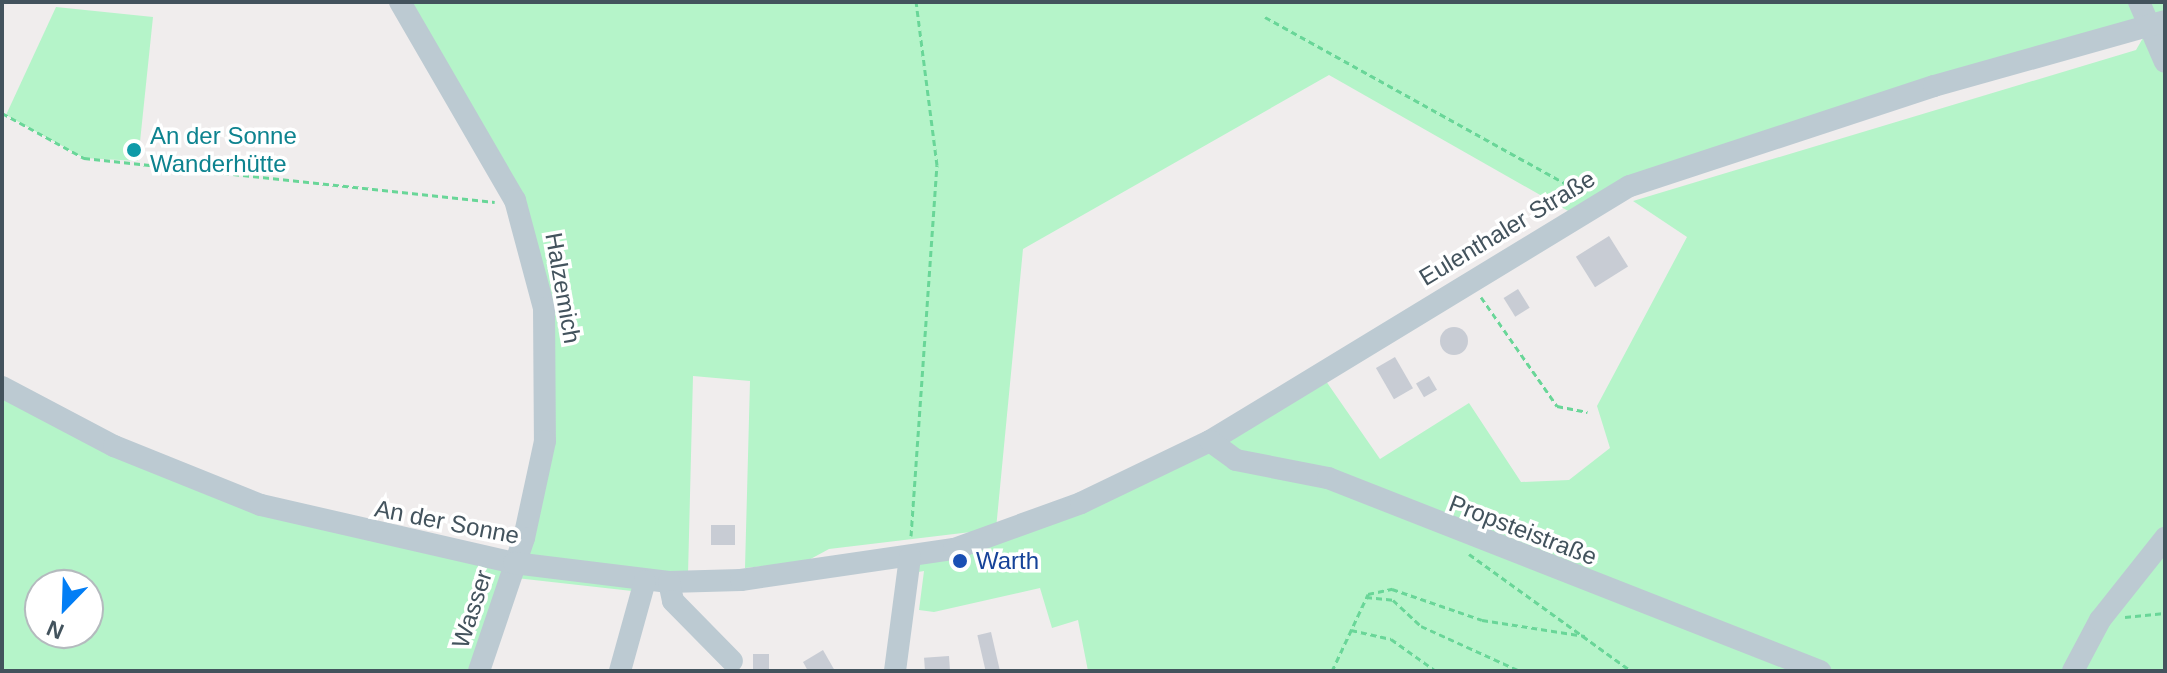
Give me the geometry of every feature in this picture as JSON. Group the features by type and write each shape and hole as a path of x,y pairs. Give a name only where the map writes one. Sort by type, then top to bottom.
{"street":[{"name":"Halzemich","path":"400,2 515,200 540,278 550,398 514,563"},
{"path":"2139,2 2157,25 2165,62"},
{"name":"Eulenthaler Straße","path":"910,557 1005,533 1210,441 1600,203 1798,129 2157,25"},
{"name":"An der Sonne","path":"2,387 114,446 261,505 514,563 669,582 910,557"},
{"name":"Propsteistraße","path":"1210,441 1236,460 1328,478 1820,671"},
{"path":"2073,671 2100,620 2164,541"},
{"path":"895,671 910,557"},
{"name":"Wasser","path":"479,671 514,563"},
{"path":"620,671 645,581"},
{"path":"669,582 673,601 732,661"}],"path":[{"path":"910,557 937,165 916,2"},
{"path":"1265,17 1600,203"},
{"path":"2,113 94,160 515,200"},
{"path":"1470,280 1557,406 1587,412"},
{"path":"1458,546 1631,671"},
{"path":"1332,671 1366,597 1392,589 1482,620 1585,636"},
{"path":"1366,597 1393,600 1421,626 1520,671"},
{"path":"2100,620 2165,613"},
{"path":"1351,630 1391,639 1436,671"}],"green space":[{"path":"400,2 2165,2 2165,21 2148,30 2165,62 2165,671 1088,671 1078,620 1052,628 1040,588 934,612 919,610 924,571 900,575 910,557 1081,503 1319,371 1380,459 1469,403 1521,482 1569,480 1610,448 1597,406 1687,237 1633,201 2136,50 2147,31 1999,66 1577,216 1329,75 1023,249 996,529 829,549 805,562 745,568 750,381 693,376 688,575 632,591 516,578 487,671 2,671 2,387 157,466 514,563 545,441 533,250"},
{"path":"56,7 153,17 138,161 84,158 6,115"}],"building":[{"path":"1609,236 1628,267 1595,287 1576,257"},
{"path":"1518,289 1530,308 1515,317 1504,298"},
{"path":"1454,327 1464,331 1468,341 1464,351 1454,355 1444,351 1440,341 1444,331"},
{"path":"1395,357 1413,388 1394,399 1376,368"},
{"path":"1429,376 1437,390 1424,397 1416,384"},
{"path":"711,525 735,525 735,545 711,545"},
{"path":"991,632 1000,671 986,671 977,635"},
{"path":"823,650 835,671 808,671 803,662"},
{"path":"753,654 769,654 769,669 753,669"},
{"path":"949,656 950,671 925,671 924,658"}],"place":[{"name":"An der Sonne Wanderhütte","path":"134,150"},
{"name":"Warth","path":"960,561"}]}
